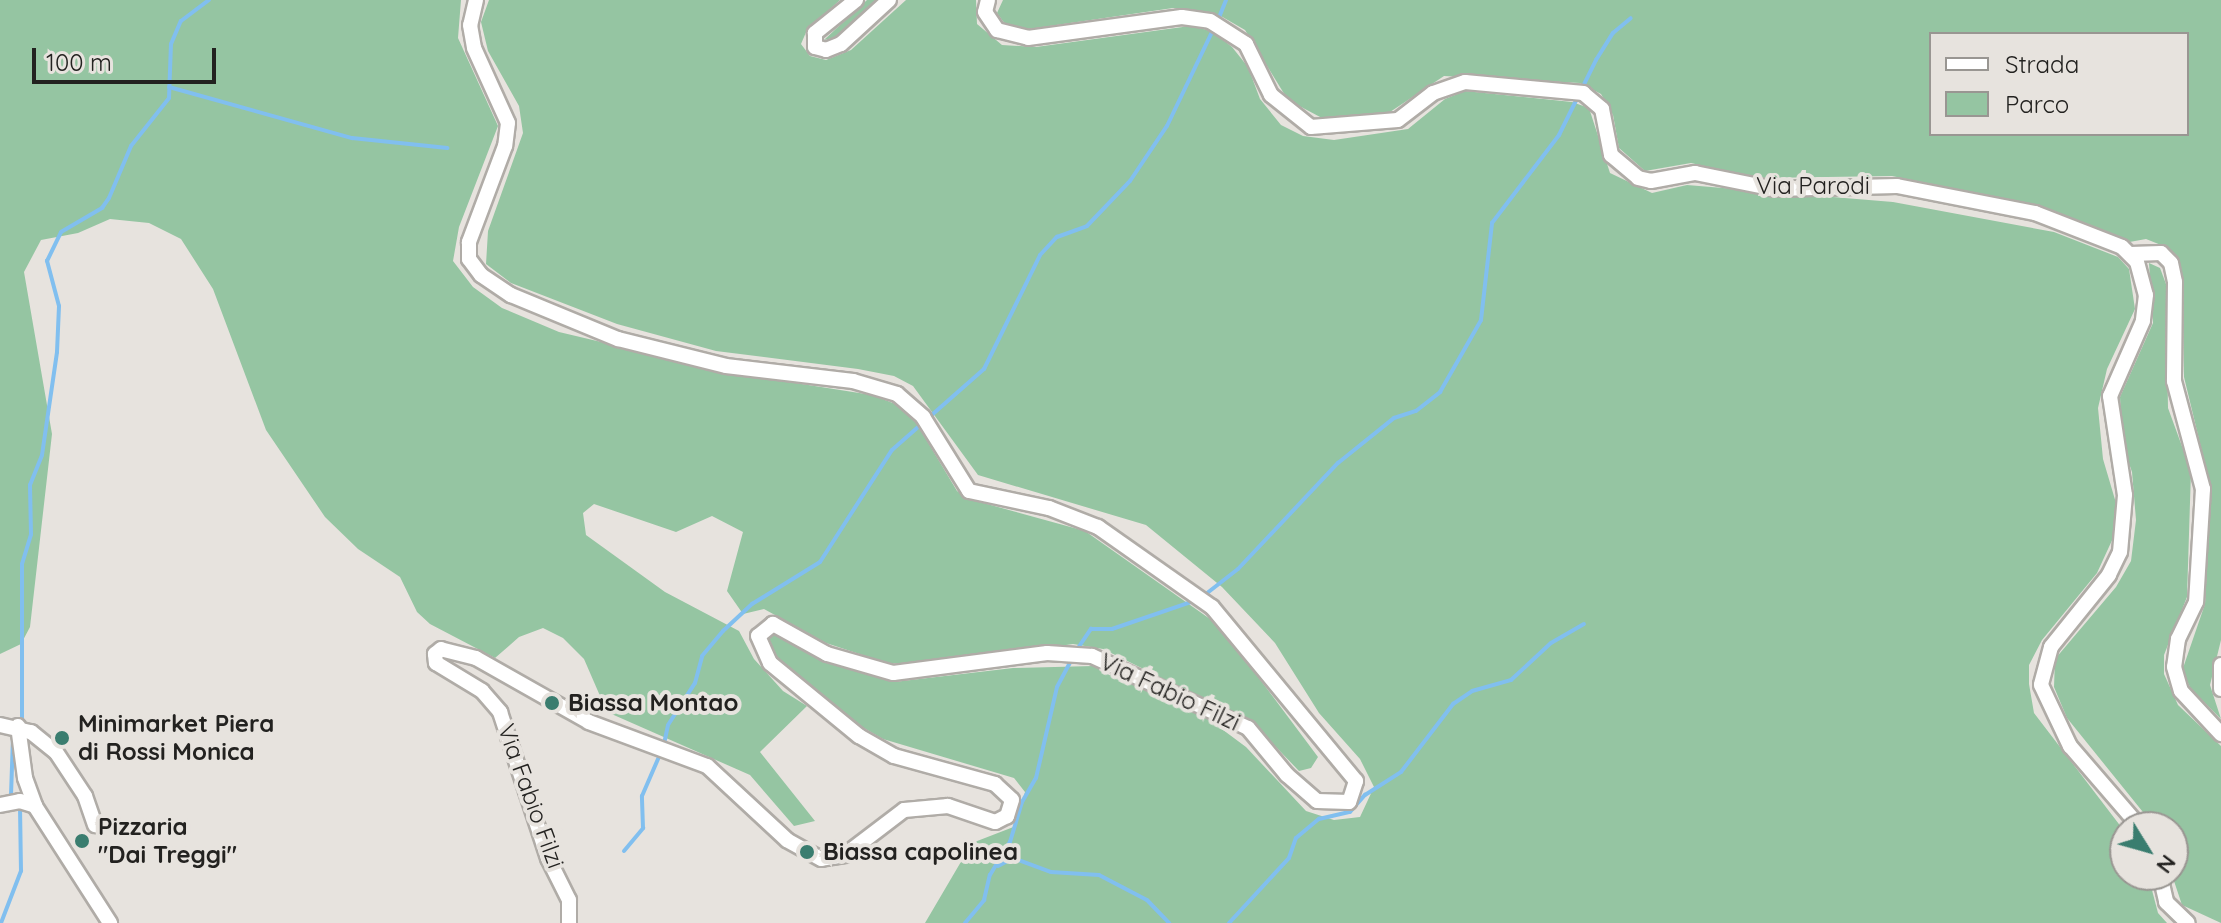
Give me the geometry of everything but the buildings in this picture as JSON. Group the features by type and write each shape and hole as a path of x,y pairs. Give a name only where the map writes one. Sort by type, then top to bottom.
{"street":[{"name":"Via Fabio Filzi","path":"476,0 470,25 474,48 508,123 505,146 469,242 469,259 481,275 511,295 618,339 726,366 853,381 904,398 923,417 969,491 1049,508 1098,527 1212,607 1356,781 1349,802 1317,801 1295,784 1248,728 1092,656 1047,653 893,673 827,654 773,624 758,636 770,663 859,736 894,756 990,782 1012,800 1007,816 995,822 948,806 904,810 845,855 821,859 787,840 707,766 589,722 476,658 454,650 438,651 434,658 439,666 482,691 500,712 548,858 569,900 569,923"},
{"path":"856,0 815,33 815,47 826,50 841,44 889,0"},
{"name":"Via Parodi","path":"988,0 985,12 997,30 1028,38 1182,17 1210,21 1246,44 1271,95 1311,127 1398,120 1433,93 1465,82 1583,93 1602,109 1611,155 1638,178 1651,181 1695,173 1774,189 1897,186 2035,213 2131,254 2161,253 2171,263 2175,282 2174,381 2203,489 2196,602 2178,639 2174,667 2181,691 2221,734"},
{"path":"2126,811 2070,746 2041,685 2051,647 2109,575 2120,552 2125,495 2110,396 2146,309 2142,273 2131,254"},
{"path":"2221,665 2221,689"},
{"path":"0,725 18,726 56,752 85,796 95,825"},
{"path":"18,726 25,778 35,806 110,923"},
{"path":"0,805 20,801 35,806"},
{"path":"2164,891 2166,902 2188,923"}],"green space":[{"path":"0,0 461,0 458,38 498,126 459,227 453,261 473,287 502,308 559,332 732,373 872,395 898,405 911,414 957,491 969,499 1085,531 1220,626 1318,757 1311,768 1299,771 1253,723 1103,649 1073,644 933,664 887,663 826,643 764,609 743,614 727,591 743,532 712,516 676,532 594,504 583,513 586,535 665,592 739,631 754,659 783,691 807,706 760,752 815,821 794,826 750,775 607,712 584,659 563,638 543,628 519,637 495,658 430,624 417,612 400,577 358,549 325,517 266,430 213,289 181,239 149,223 110,219 78,233 41,240 24,272 52,434 30,627 21,644 0,654"},
{"path":"489,0 840,0 807,30 801,44 810,56 826,60 851,50 906,0 976,0 977,24 1002,45 1036,47 1190,26 1212,31 1232,47 1248,67 1260,99 1281,125 1303,136 1334,140 1408,129 1445,99 1465,91 1572,102 1589,108 1610,173 1652,193 1687,185 1893,202 2054,232 2118,257 2129,269 2135,309 2107,369 2098,408 2103,459 2116,503 2114,536 2097,573 2042,640 2029,665 2029,684 2034,713 2109,811 2109,891 2152,891 2158,913 2167,923 925,923 972,843 1016,826 1025,792 1014,778 883,739 843,716 778,659 766,638 772,632 820,659 894,682 1013,668 1093,666 1121,675 1211,721 1246,747 1306,811 1334,820 1360,817 1374,787 1360,759 1319,713 1275,643 1222,587 1146,525 978,475 913,386 894,376 858,369 716,351 617,324 511,283 486,264 488,231 523,133 519,106 488,51 481,22"},
{"path":"867,0 876,0 837,37 824,40"},
{"path":"1003,0 2221,0 2221,640 2210,685 2221,719 2191,689 2182,671 2205,604 2211,489 2184,377 2183,282 2175,257 2166,247 2146,239 2124,243 2047,208 1892,176 1757,178 1691,163 1645,171 1619,148 1613,115 1601,94 1580,83 1444,76 1387,114 1322,118 1288,100 1245,30 1219,15 1173,8 1029,29 1005,24 997,13"},
{"path":"2149,263 2160,268 2166,284 2168,408 2191,471 2187,597 2164,655 2164,674 2178,705 2221,746 2221,923 2182,905 2177,891 2189,891 2189,811 2142,811 2067,718 2054,687 2055,659 2116,587 2131,561 2136,520 2132,472 2122,443 2120,397 2153,323"}],"waterway":[{"path":"22,720 22,564 31,534 30,485 42,455 57,352 59,306 47,261 61,232 102,208 109,198 131,146 169,98 171,44 181,21 209,0"},
{"path":"1218,20 1226,0"},
{"path":"1202,597 1238,569 1338,463 1394,418 1416,411 1440,392 1481,320 1492,223 1559,135 1613,33 1631,18"},
{"path":"664,744 668,725 695,683 702,656 752,604 820,562 892,450 984,369 1040,255 1057,237 1087,226 1130,181 1167,126 1214,28"},
{"path":"169,87 352,138 447,148"},
{"path":"1076,651 1091,629 1112,629 1194,601"},
{"path":"1229,923 1289,858 1296,838 1319,819 1350,812 1365,795 1401,772 1453,704 1472,691 1511,680 1551,643 1584,624"},
{"path":"965,923 984,900 990,875 1010,842 1022,802 1036,778 1057,687 1072,659"},
{"path":"11,795 13,737"},
{"path":"624,851 643,828 642,796 661,752"},
{"path":"1,923 21,871 20,807"},
{"path":"998,866 1013,858 1051,872 1099,875 1147,900 1169,923"}],"place":[{"name":"Biassa Montao","path":"552,703"},
{"name":"Minimarket Piera di Rossi Monica","path":"62,738"},
{"name":"Pizzaria \"Dai Treggi\"","path":"82,841"},
{"name":"Biassa capolinea","path":"807,852"}]}
